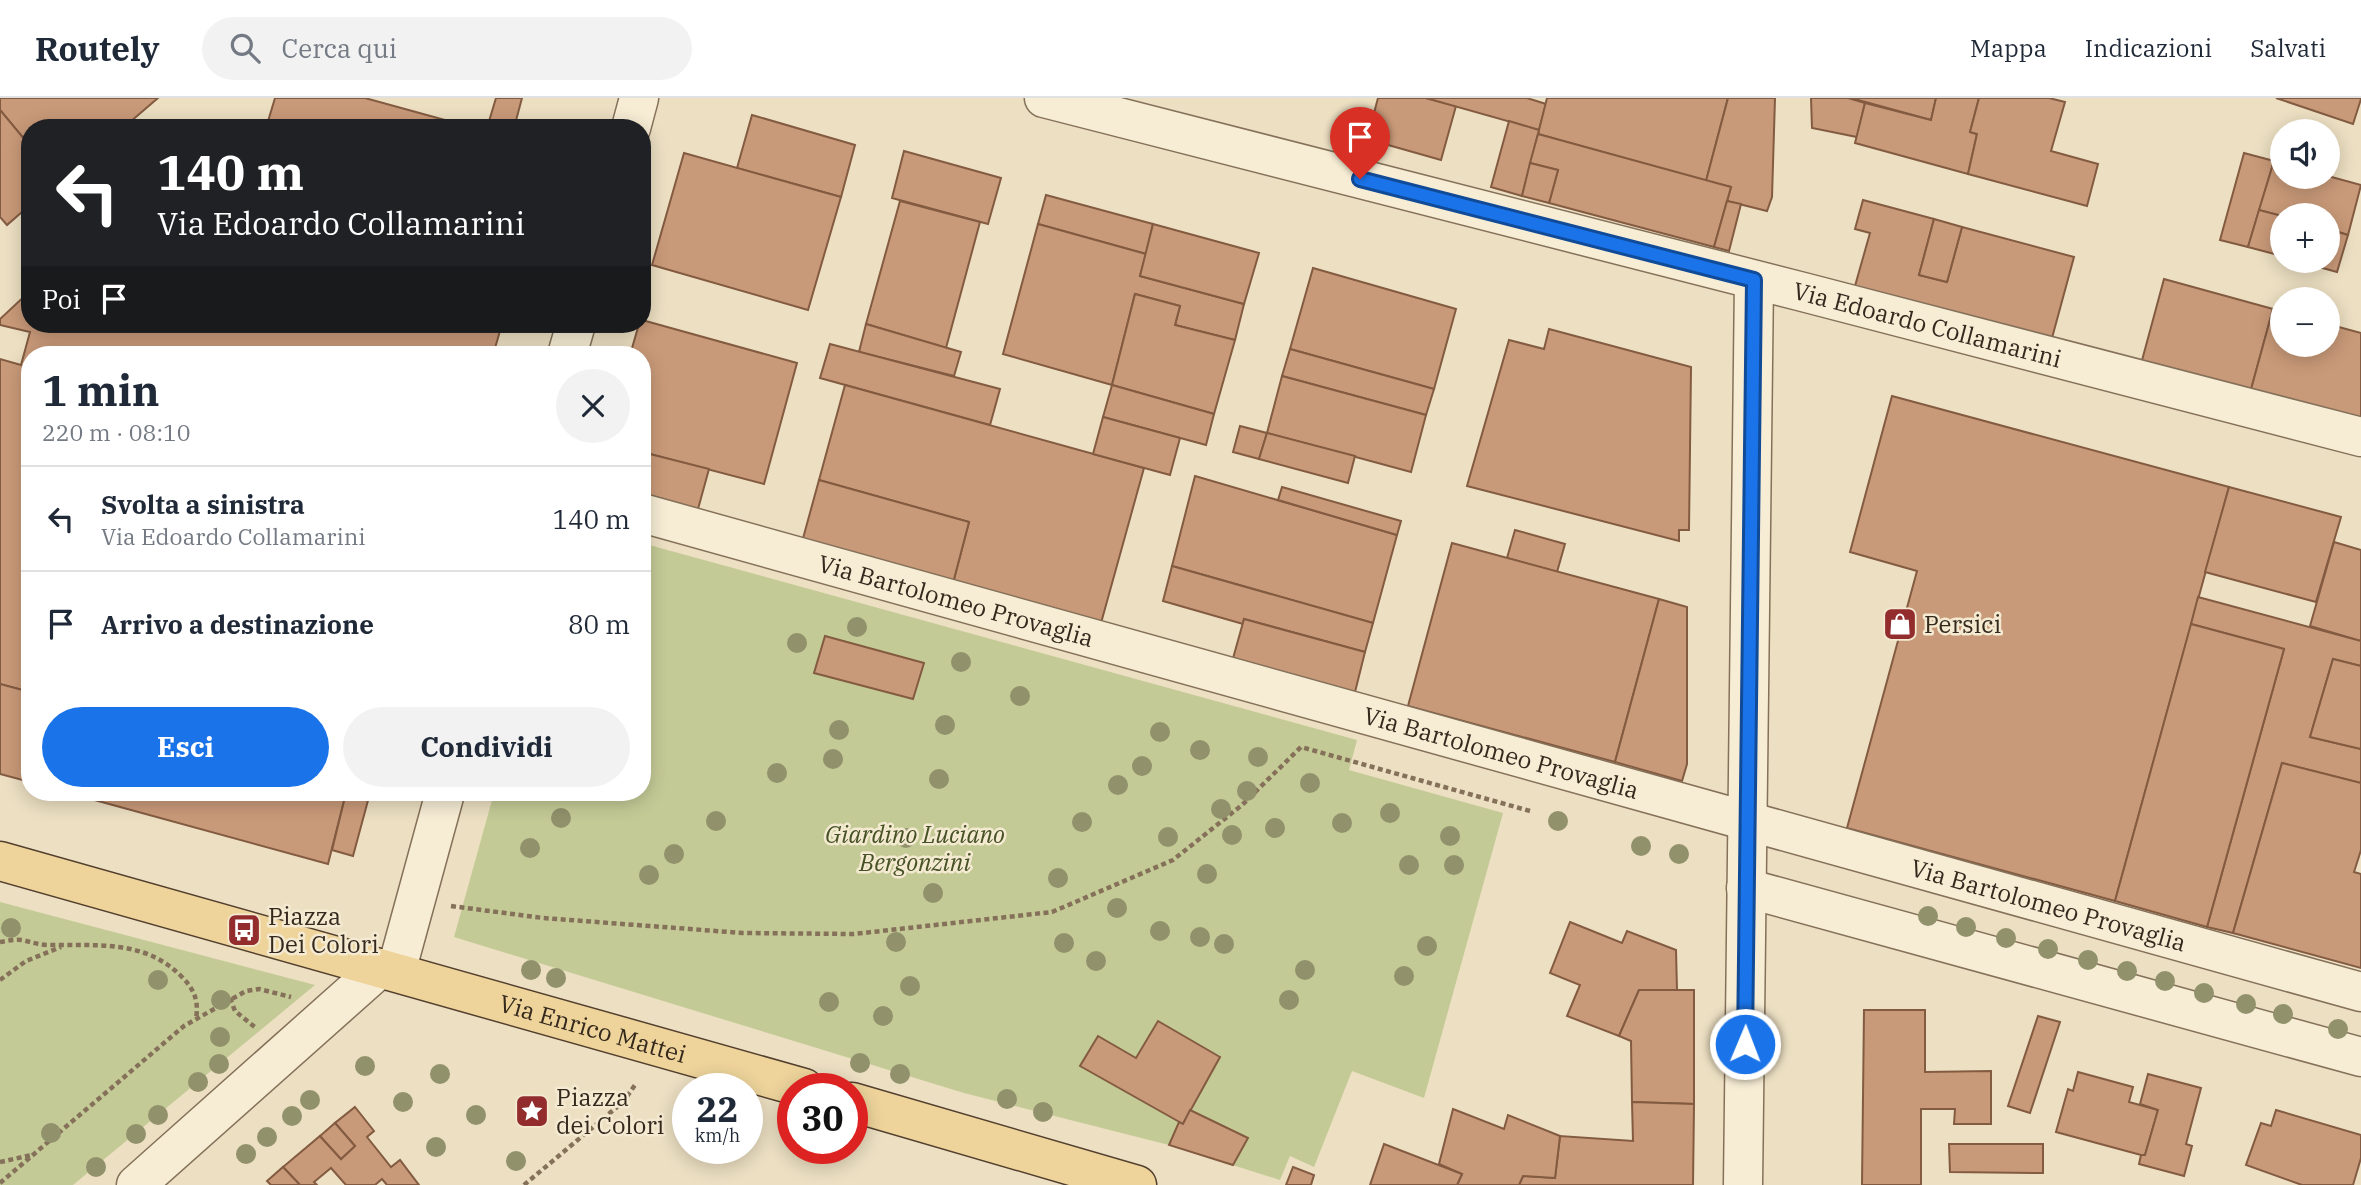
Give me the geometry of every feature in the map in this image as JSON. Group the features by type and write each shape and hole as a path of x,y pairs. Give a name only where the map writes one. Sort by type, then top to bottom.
{"main road":[{"name":"Via Enrico Mattei","path":"0,861 777,1080"},
{"path":"868,1107 1137,1185"}],"street":[{"path":"633,119 639,98"},
{"name":"Via Edoardo Collamarini","path":"1044,98 2361,438"},
{"path":"1743,1185 1754,280"},
{"name":"Via Bartolomeo Provaglia","path":"651,516 2361,992"},
{"path":"136,1185 388,970 442,801"},
{"path":"1746,887 2361,1058"}],"path":[{"path":"451,906 543,918 743,933 854,934 1052,912 1173,860 1241,805 1301,747 1530,811"},
{"path":"0,942 19,940 40,945 96,944 132,947 163,960 192,988 199,1005 196,1020"},
{"path":"0,980 33,957 65,945"},
{"path":"0,1183 184,1026 246,991 259,989 296,998"},
{"path":"524,1185 623,1102 635,1085"},
{"path":"0,1161 33,1155"}],"green space":[{"name":"Giardino Luciano Bergonzini","path":"651,545 1357,740 1349,770 1503,813 1424,1098 1352,1071 1314,1167 1290,1156 1280,1180 1169,1145 964,1093 454,937 492,801 651,801"},
{"path":"0,902 315,985 73,1185 0,1185"}],"building":[{"path":"0,98 158,98 134,119 21,119 21,135 0,110"},
{"path":"275,98 365,98 441,119 269,119"},
{"path":"496,98 522,98 516,119 490,119"},
{"path":"1378,98 1426,98 1456,106 1441,160 1367,139"},
{"path":"1426,98 1527,98 1546,104 1539,130"},
{"path":"1547,98 1728,98 1706,181 1538,134"},
{"path":"1728,98 1775,98 1772,197 1767,211 1727,201 1731,187 1706,181"},
{"path":"1811,98 1848,98 1865,103 1857,137 1812,128"},
{"path":"1851,98 1936,98 1931,120"},
{"path":"1936,98 1979,98 1970,132 1977,134 1968,174 1855,143 1865,103 1931,120"},
{"path":"1979,98 2049,98 2065,102 2051,151 2098,164 2087,206 1968,174 1977,134 1970,132"},
{"path":"2276,98 2361,98 2353,124"},
{"path":"0,110 21,135 21,213 7,225 0,217"},
{"path":"752,115 855,145 841,197 737,168"},
{"path":"1509,121 1539,130 1522,196 1491,187"},
{"path":"1538,134 1731,187 1714,247 1549,203 1558,170 1530,163"},
{"path":"904,151 1001,178 988,224 892,198"},
{"path":"684,153 841,197 808,310 652,265"},
{"path":"2244,153 2270,160 2270,174 2248,247 2220,240"},
{"path":"1530,163 1558,170 1549,203 1522,196"},
{"path":"2270,174 2270,189 2340,189 2340,179 2361,185 2348,235 2340,233 2340,203 2270,203 2270,213 2259,210"},
{"path":"1046,195 1153,224 1146,254 1038,224"},
{"path":"1863,200 1934,219 1919,275 1947,282 1962,227 2074,257 2052,338 1855,286 1870,233 1855,229"},
{"path":"900,201 980,222 946,348 866,324"},
{"path":"1727,201 1741,204 1729,251 1714,247"},
{"path":"2259,210 2270,213 2270,253 2248,247"},
{"path":"1934,219 1962,227 1947,282 1919,275"},
{"path":"1038,224 1146,254 1140,276 1244,304 1235,340 1175,325 1180,306 1135,294 1112,385 1003,354"},
{"path":"1153,224 1259,253 1244,304 1140,276"},
{"path":"2340,233 2348,235 2340,262"},
{"path":"1313,268 1456,309 1434,389 1290,349"},
{"path":"2164,279 2270,308 2270,320 2250,393 2141,364"},
{"path":"1135,294 1180,306 1175,325 1235,340 1214,414 1112,385"},
{"path":"21,299 21,330 0,325 0,319"},
{"path":"2270,320 2270,357 2340,357 2340,327 2361,333 2359,424 2250,393"},
{"path":"651,322 797,363 764,484 651,454 651,346 633,346 636,333 651,333"},
{"path":"866,324 961,352 954,376 859,352"},
{"path":"1549,329 1691,367 1689,530 1679,530 1679,541 1467,486 1509,340 1544,349"},
{"path":"30,333 499,333 496,346 26,346"},
{"path":"830,344 1000,389 990,425 820,378"},
{"path":"1290,349 1434,389 1426,415 1282,376"},
{"path":"0,359 21,365 21,690 0,684"},
{"path":"1282,376 1426,415 1411,472 1267,433"},
{"path":"845,385 1144,468 1101,623 953,583 969,522 819,480"},
{"path":"1112,385 1214,414 1206,445 1103,417"},
{"path":"1892,396 2229,487 2115,901 1847,828 1917,571 1850,552"},
{"path":"1103,417 1180,438 1170,475 1093,454"},
{"path":"1240,426 1267,433 1259,459 1233,452"},
{"path":"1267,433 1355,456 1348,483 1259,459"},
{"path":"651,454 709,469 698,509 651,496"},
{"path":"1195,476 1397,535 1373,623 1172,566"},
{"path":"819,480 969,522 953,583 802,542"},
{"path":"1282,487 1401,521 1397,535 1278,500"},
{"path":"2229,487 2341,517 2316,602 2205,572"},
{"path":"1515,530 1565,544 1557,572 1507,558"},
{"path":"2334,542 2361,550 2361,641 2310,626"},
{"path":"1452,543 1659,599 1615,762 1408,706"},
{"path":"1172,566 1373,623 1365,652 1244,619 1243,624 1163,601"},
{"path":"2198,597 2361,641 2361,666 2333,659 2310,737 2361,749 2361,783 2282,763 2233,933 2207,927 2284,649 2191,624"},
{"path":"1659,599 1687,607 1687,764 1682,781 1615,762"},
{"path":"1244,619 1365,652 1354,696 1232,662"},
{"path":"2191,624 2284,649 2207,927 2115,901"},
{"path":"825,636 924,663 913,699 814,673"},
{"path":"2333,659 2361,666 2361,749 2310,737"},
{"path":"0,684 21,690 21,780 0,774"},
{"path":"2282,763 2361,783 2361,850 2354,872 2361,874 2361,968 2233,933"},
{"path":"98,801 344,801 328,864"},
{"path":"344,801 368,801 353,856 332,850"},
{"path":"1570,922 1622,943 1627,931 1676,950 1677,990 1639,990 1619,1036 1567,1016 1580,985 1550,973"},
{"path":"1639,990 1694,990 1694,1104 1632,1102 1631,1041 1619,1036"},
{"path":"1864,1010 1925,1010 1925,1072 1991,1071 1991,1124 1954,1124 1955,1109 1921,1109 1921,1185 1862,1185"},
{"path":"2038,1016 2060,1022 2030,1113 2008,1106"},
{"path":"1158,1021 1220,1057 1183,1124 1080,1066 1098,1036 1136,1058"},
{"path":"2078,1072 2133,1087 2129,1102 2158,1110 2145,1155 2056,1132 2068,1089 2073,1091"},
{"path":"2148,1074 2201,1088 2186,1144 2192,1146 2184,1176 2139,1164 2141,1155 2145,1155 2158,1110 2140,1104"},
{"path":"1632,1102 1694,1104 1693,1185 1519,1185 1523,1176 1555,1178 1560,1136 1633,1141"},
{"path":"355,1107 374,1131 367,1137 391,1167 400,1160 419,1185 387,1185 382,1179 375,1185 346,1185 331,1168 314,1182 317,1185 300,1185 283,1167 320,1136 341,1159 355,1146 335,1123"},
{"path":"1453,1109 1504,1129 1508,1115 1560,1136 1555,1178 1523,1176 1519,1185 1457,1185 1462,1174 1439,1164"},
{"path":"1190,1110 1248,1138 1233,1165 1169,1145 1179,1122 1183,1124"},
{"path":"2276,1110 2361,1135 2361,1158 2353,1185 2302,1185 2246,1165 2261,1123 2271,1126"},
{"path":"335,1123 355,1146 341,1159 320,1136"},
{"path":"1384,1144 1462,1174 1457,1185 1370,1185"},
{"path":"1949,1144 2043,1144 2043,1173 1950,1172"},
{"path":"283,1167 300,1185 271,1185 267,1181"},
{"path":"1293,1167 1314,1175 1311,1185 1286,1185"}],"place":[{"name":"Persici","path":"1900,624"},
{"name":"Piazza Dei Colori","path":"244,930"},
{"name":"Piazza dei Colori","path":"532,1111"}],"route":[{"path":"1360,179 1754,280 1745,1044"}]}
